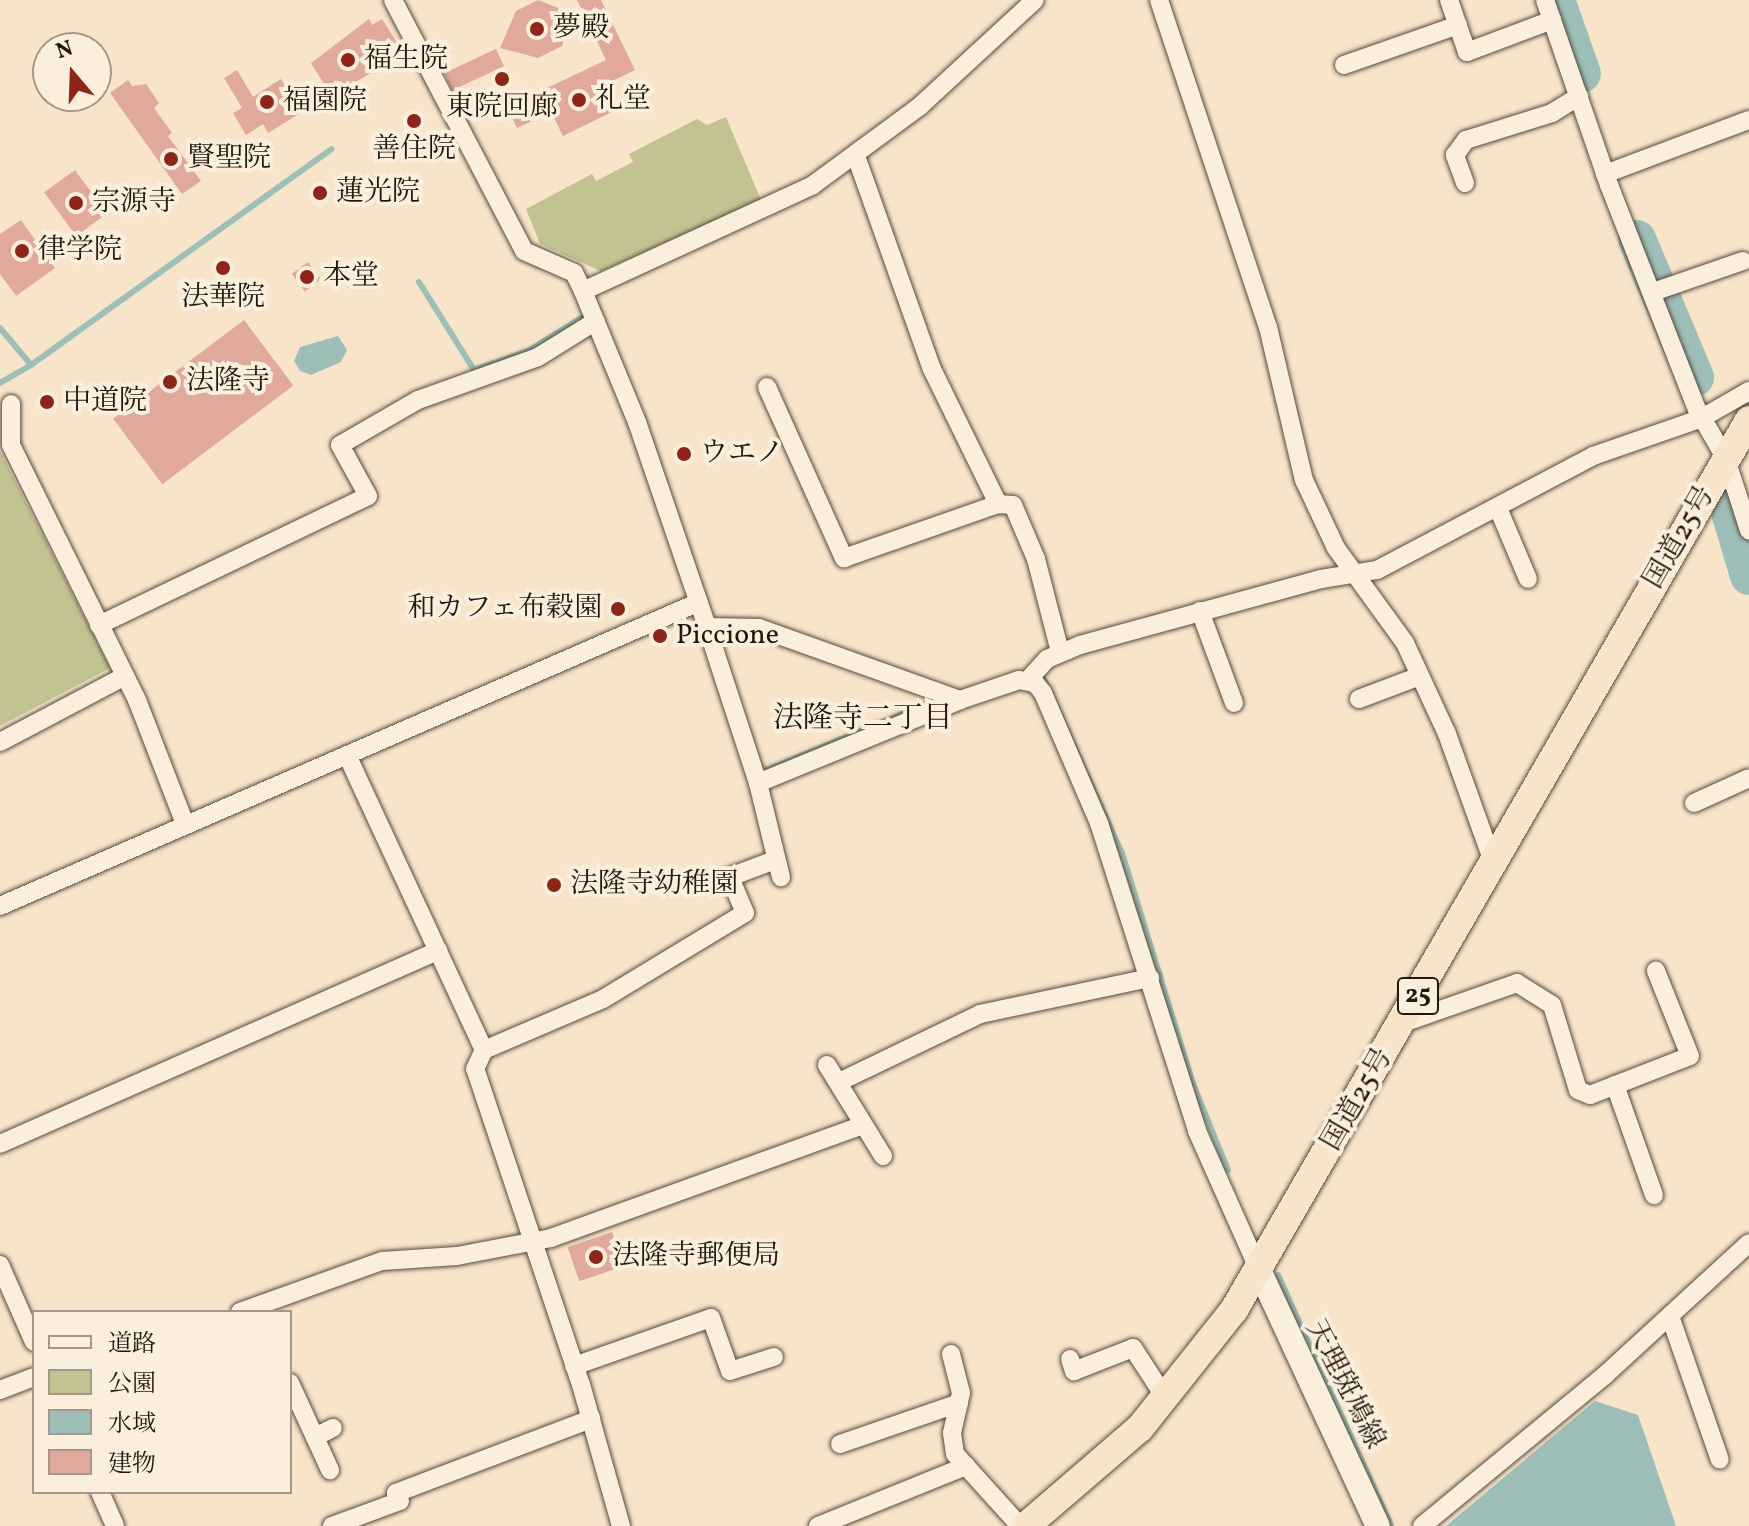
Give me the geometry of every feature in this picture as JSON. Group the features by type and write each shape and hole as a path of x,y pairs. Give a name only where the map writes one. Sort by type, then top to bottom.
{"highway":[{"name":"国道25号","path":"1026,1526 1166,1399 1259,1270 1749,420"}],"main road":[{"name":"天理斑鳩線","path":"1259,1270 1378,1526"}],"street":[{"path":"393,0 524,251 574,273 583,291 592,324 694,602 707,627 758,783 778,868 730,877 745,913 603,999 484,1050 475,1069 480,1092 534,1239 621,1526"},
{"path":"583,291 783,201 856,156 1035,0"},
{"path":"1159,0 1268,327 1304,480 1356,575 1388,614 1420,676 1493,862"},
{"path":"1449,0 1467,52 1552,20"},
{"path":"1545,0 1605,174 1702,418 1726,459 1749,530"},
{"path":"1344,65 1458,25"},
{"path":"1465,183 1455,155 1466,140 1552,113 1579,96"},
{"path":"1605,174 1749,120"},
{"path":"856,156 931,367 998,504"},
{"path":"1653,292 1743,261"},
{"path":"99,625 368,496 340,445 418,400 507,371 592,324"},
{"path":"767,387 844,558 998,504 1013,505 1023,522 1060,652"},
{"path":"758,783 960,700 1028,680 1060,652 1200,611 1377,570 1593,456 1702,418 1749,391"},
{"path":"11,404 11,445 125,676 185,824"},
{"path":"1498,508 1528,579"},
{"path":"0,906 694,602"},
{"path":"1200,611 1234,703"},
{"path":"707,627 759,628 960,700"},
{"path":"0,742 125,676"},
{"path":"1359,699 1420,676"},
{"path":"1028,680 1043,693 1070,749 1150,978 1197,1131 1259,1270"},
{"path":"347,755 484,1050"},
{"path":"1694,803 1749,778"},
{"path":"0,1144 438,951"},
{"path":"1403,1023 1517,983 1552,1005 1578,1090 1590,1095 1690,1056 1656,971"},
{"path":"839,1082 980,1014 1150,978"},
{"path":"827,1065 861,1126 883,1156"},
{"path":"1615,1085 1654,1195"},
{"path":"250,1310 382,1261 457,1256 612,1219 861,1126"},
{"path":"1422,1526 1670,1316 1749,1243"},
{"path":"0,1265 32,1337"},
{"path":"1670,1316 1720,1460"},
{"path":"574,1366 711,1318 730,1371 774,1357"},
{"path":"1070,1359 1074,1371 1133,1348 1166,1399"},
{"path":"951,1354 959,1403 952,1445 966,1466 1020,1526"},
{"path":"0,1390 32,1378"},
{"path":"292,1387 330,1470"},
{"path":"840,1444 959,1403"},
{"path":"332,1526 400,1501 396,1493 591,1419"},
{"path":"315,1437 333,1428"},
{"path":"818,1526 966,1466"},
{"path":"101,1494 115,1526"}],"green space":[{"path":"726,117 761,200 601,271 540,244 526,209 592,174 596,181 633,162 629,154 697,119 707,125"},
{"path":"0,451 110,668 0,726"}],"water":[{"path":"338,336 347,350 341,362 311,375 300,371 294,361 300,347"},
{"path":"1595,1401 1638,1415 1676,1526 1446,1526"}],"building":[{"name":"夢殿","path":"538,0 571,13 562,46 538,58 500,48 516,11"},
{"path":"577,0 601,0 635,70 604,85 616,110 563,136 551,112 517,128 507,107 606,60"},
{"name":"福生院","path":"369,19 372,25 382,19 398,44 377,56 383,65 332,97 311,63"},
{"path":"496,49 504,66 452,90 444,73"},
{"name":"福園院","path":"237,70 253,97 281,79 302,112 268,133 263,124 246,135 233,113 242,108 224,78"},
{"name":"賢聖院","path":"128,80 132,86 146,84 159,103 154,108 172,133 168,136 201,181 182,194 112,92"},
{"name":"宗源寺","path":"75,170 107,214 76,236 44,192"},
{"name":"律学院","path":"21,220 55,268 16,296 0,274 0,234"},
{"name":"本堂","path":"308,262 321,280 305,292 292,274"},
{"path":"244,320 293,385 162,484 113,419"},
{"name":"法隆寺郵便局","path":"612,1232 624,1266 579,1281 568,1247"}],"waterway":[{"path":"1556,0 1582,74"},
{"path":"0,328 31,365 332,149"},
{"path":"1637,239 1695,377"},
{"path":"419,282 474,370 528,351 586,315"},
{"path":"0,383 31,365"},
{"path":"1728,505 1749,576"},
{"path":"1044,679 1122,853 1193,1084 1228,1170"},
{"path":"767,770 935,700"},
{"path":"1278,1275 1391,1525"}],"place":[{"name":"夢殿","path":"537,29"},
{"name":"福生院","path":"348,60"},
{"name":"東院回廊","path":"502,79"},
{"name":"礼堂","path":"579,100"},
{"name":"福園院","path":"267,102"},
{"name":"善住院","path":"414,121"},
{"name":"賢聖院","path":"171,159"},
{"name":"蓮光院","path":"320,193"},
{"name":"宗源寺","path":"76,203"},
{"name":"律学院","path":"22,251"},
{"name":"法華院","path":"223,268"},
{"name":"本堂","path":"307,277"},
{"name":"法隆寺","path":"170,382"},
{"name":"中道院","path":"47,402"},
{"name":"ウエノ","path":"684,454"},
{"name":"和カフェ布穀園","path":"618,609"},
{"name":"Piccione","path":"660,636"},
{"name":"法隆寺幼稚園","path":"554,885"},
{"name":"法隆寺郵便局","path":"596,1257"}],"district":[{"name":"法隆寺二丁目","path":"863,719"}]}
